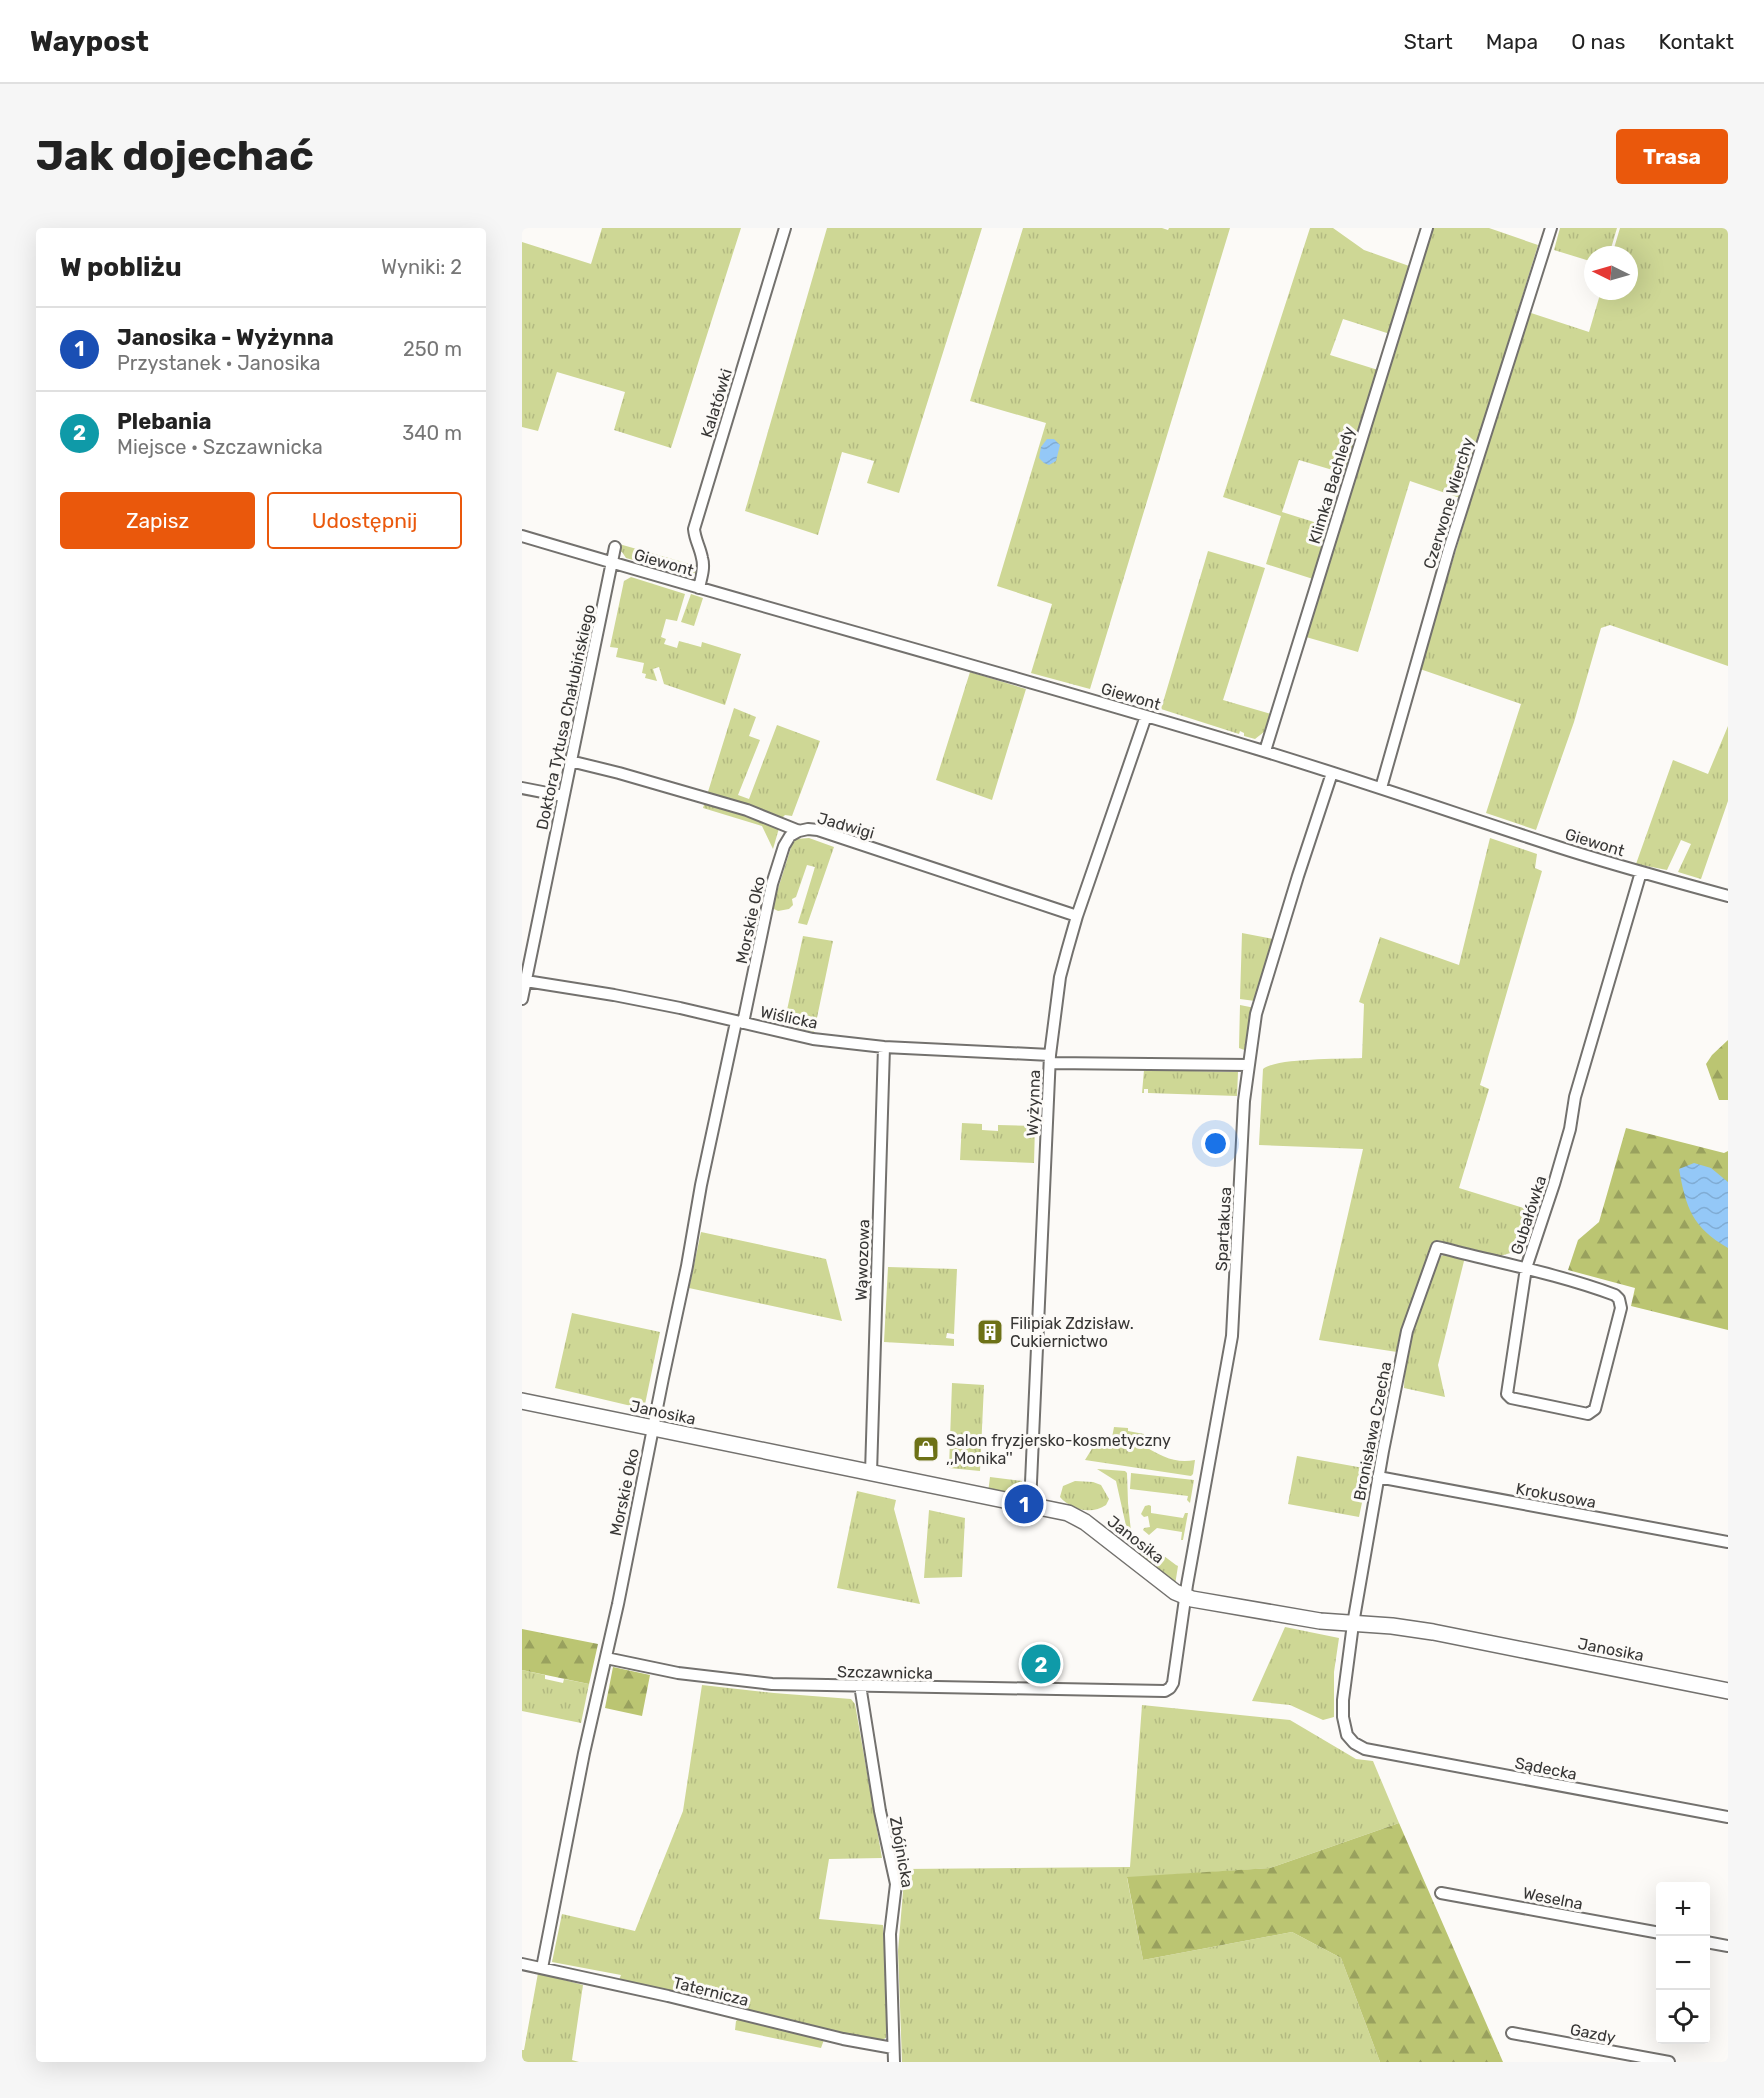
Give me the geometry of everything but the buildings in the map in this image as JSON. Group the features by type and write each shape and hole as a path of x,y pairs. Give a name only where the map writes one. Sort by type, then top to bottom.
{"street":[{"name":"Kalatówki","path":"699,588 704,565 694,529 785,228"},
{"name":"Klimka Bachledy","path":"1265,751 1427,228"},
{"name":"Czerwone Wierchy","path":"1381,788 1449,549 1551,228"},
{"name":"Giewont","path":"522,537 972,664 1265,751 1641,873 1728,896"},
{"name":"Doktora Tytusa Chałubińskiego","path":"522,999 615,547"},
{"name":"Wyżynna","path":"1030,1505 1050,1059 1060,977 1077,916 1146,716"},
{"name":"Jadwigi","path":"570,761 604,768 747,810 799,831 818,830 1077,916"},
{"name":"Spartakusa","path":"1165,1691 1173,1683 1185,1597 1232,1336 1244,1101 1256,1014 1332,773"},
{"path":"522,788 563,796"},
{"name":"Morskie Oko","path":"542,1968 584,1753 740,1023 772,884 784,846 790,836 799,831"},
{"name":"Gubałówka","path":"1526,1268 1573,1280 1615,1295 1619,1299 1622,1308 1592,1413 1588,1414 1507,1394 1526,1268 1554,1184 1570,1129 1575,1097 1641,873"},
{"name":"Wiślicka","path":"526,981 680,1008 813,1039 884,1047 1050,1059 1249,1065"},
{"name":"Wąwozowa","path":"871,1473 884,1047"},
{"name":"Bronisława Czecha","path":"1359,1747 1347,1735 1343,1717 1343,1700 1353,1624 1378,1477 1407,1331 1437,1247 1526,1268"},
{"name":"Janosika","path":"522,1401 1076,1516 1175,1592 1185,1597 1320,1621 1392,1626 1433,1632 1728,1690"},
{"name":"Krokusowa","path":"1378,1477 1728,1542"},
{"name":"Szczawnicka","path":"606,1658 678,1673 804,1686 1165,1691"},
{"name":"Zbójnicka","path":"860,1685 880,1811 896,1884 890,1934 894,2062"},
{"name":"Sądecka","path":"1359,1747 1728,1817"},
{"name":"Weselna","path":"1441,1893 1656,1933"},
{"path":"1710,1943 1728,1946"},
{"name":"Taternicza","path":"522,1964 668,1996 861,2043 893,2048"},
{"name":"Gazdy","path":"1512,2032 1669,2062"}],"green space":[{"path":"602,228 741,228 671,448 614,430 625,392 557,372 538,431 522,427 522,242 591,264"},
{"path":"827,228 982,228 899,493 867,483 874,461 842,452 818,535 745,511"},
{"path":"1023,228 1162,228 1168,230 1169,228 1230,228 1090,689 1031,673 1052,604 997,586 1046,423 970,401"},
{"path":"1310,228 1333,228 1364,250 1412,267 1390,334 1343,319 1330,355 1378,370 1346,474 1299,460 1282,512 1330,527 1313,579 1266,564 1281,516 1223,497"},
{"path":"1433,228 1489,228 1538,245 1460,498 1410,481 1358,652 1306,637"},
{"path":"1560,228 1617,228 1612,246 1584,246 1584,259 1554,250"},
{"path":"1620,228 1728,228 1728,666 1610,625 1601,628 1574,722 1536,830 1486,813 1521,704 1420,669 1528,312 1589,332 1598,300 1638,300 1638,246 1615,246"},
{"path":"619,544 697,566 695,573 689,576 626,558 622,552 618,551"},
{"path":"1208,551 1265,568 1223,700 1271,714 1264,732 1255,739 1244,736 1244,733 1240,731 1239,734 1161,709"},
{"path":"631,577 685,594 677,621 666,619 661,637 666,639 664,644 677,648 679,641 701,647 702,642 741,654 725,705 664,684 659,667 653,669 657,681 645,678 646,674 642,673 644,663 616,657 618,648 610,647 624,581"},
{"path":"691,594 703,598 694,626 681,622"},
{"path":"970,672 1026,689 992,800 936,780"},
{"path":"734,708 756,717 749,736 760,740 738,795 749,799 777,725 820,741 792,816 785,815 782,818 773,849 762,826 703,808"},
{"path":"1728,726 1728,801 1701,879 1678,872 1691,844 1681,840 1667,870 1636,864 1673,760 1708,774"},
{"path":"809,838 834,847 807,925 798,923 815,867 807,865 796,897 792,899 793,905 789,909 778,911 772,908 793,841"},
{"path":"1490,838 1537,854 1535,868 1542,871 1480,1085 1489,1089 1459,1188 1533,1211 1534,1216 1522,1254 1514,1252 1500,1256 1436,1240 1431,1244 1397,1352 1319,1340 1363,1149 1259,1145 1263,1069 1270,1065 1295,1061 1362,1058 1364,1004 1359,1002 1380,937 1459,965"},
{"path":"1242,933 1273,939 1255,1001 1240,999"},
{"path":"803,936 833,941 814,1032 784,1024"},
{"path":"1240,1005 1255,1008 1247,1051 1239,1048"},
{"path":"1728,1040 1728,1100 1719,1100 1706,1064"},
{"path":"1144,1070 1238,1072 1237,1096 1148,1093 1148,1089 1144,1089 1142,1093"},
{"path":"962,1123 982,1124 982,1130 998,1131 998,1125 1035,1126 1034,1163 960,1160"},
{"path":"1626,1128 1724,1153 1728,1151 1728,1330 1631,1306 1635,1288 1568,1270 1578,1240 1599,1222"},
{"path":"701,1232 826,1259 842,1321 689,1288"},
{"path":"1447,1253 1465,1257 1438,1365 1445,1397 1404,1388 1408,1354 1421,1306 1438,1258"},
{"path":"888,1267 957,1269 954,1334 947,1333 946,1338 954,1339 954,1346 884,1342"},
{"path":"572,1313 660,1332 644,1409 555,1388"},
{"path":"952,1383 984,1385 980,1471 949,1468"},
{"path":"1114,1427 1128,1428 1128,1431 1144,1434 1142,1442 1144,1446 1162,1456 1181,1461 1195,1460 1193,1474 1191,1476 1085,1460 1093,1447 1111,1443"},
{"path":"1297,1456 1369,1469 1359,1517 1288,1504"},
{"path":"1097,1469 1127,1473 1131,1548 1116,1481"},
{"path":"1131,1473 1194,1480 1190,1503 1187,1500 1188,1496 1130,1489"},
{"path":"990,1477 1022,1481 1021,1490 1015,1495 988,1493"},
{"path":"1075,1481 1101,1485 1109,1499 1106,1505 1094,1510 1082,1510 1070,1505 1060,1497 1063,1486"},
{"path":"857,1491 896,1500 894,1509 920,1604 837,1588"},
{"path":"1149,1505 1151,1513 1183,1518 1185,1513 1188,1513 1183,1540 1181,1540 1182,1532 1157,1528 1149,1535 1143,1530 1150,1527 1148,1516 1144,1517 1141,1514 1145,1506"},
{"path":"929,1510 965,1518 962,1577 924,1578"},
{"path":"1141,1552 1164,1556 1178,1566 1175,1585 1137,1554"},
{"path":"1285,1627 1339,1638 1334,1672 1334,1717 1323,1720 1290,1705 1252,1701"},
{"path":"522,1629 598,1644 589,1684 522,1670"},
{"path":"613,1667 650,1675 642,1716 605,1708"},
{"path":"522,1670 545,1675 545,1679 563,1683 564,1679 589,1684 581,1723 522,1711"},
{"path":"702,1685 851,1699 855,1704 882,1858 829,1859 819,1919 883,1925 887,1992 886,2038 879,2041 619,1980 621,1975 552,1962 562,1914 635,1931 683,1811"},
{"path":"1142,1705 1290,1720 1356,1759 1373,1761 1399,1823 1270,1868 1127,1878 1143,1960 1292,1932 1341,1958 1380,2062 902,2062 898,1951 903,1892 899,1871 903,1869 1130,1867"},
{"path":"1399,1823 1503,2062 1380,2062 1341,1958 1292,1932 1143,1960 1127,1877 1270,1868"},
{"path":"538,1973 583,1985 572,2060 579,2062 522,2062 522,2050 524,2050"},
{"path":"740,2018 825,2037 821,2048 735,2030 736,2021"}],"water":[{"path":"1047,439 1054,439 1060,445 1056,461 1049,465 1039,458 1041,447"},
{"path":"1694,1163 1711,1168 1728,1182 1728,1248 1706,1232 1688,1206 1679,1169"}],"place":[{"name":"Filipiak Zdzisław. Cukiernictwo","path":"990,1332"},
{"name":"Salon fryzjersko-kosmetyczny ,,Monika''","path":"926,1449"},
{"name":"Janosika - Wyżynna","path":"1024,1504"},
{"name":"Plebania","path":"1041,1664"}]}
